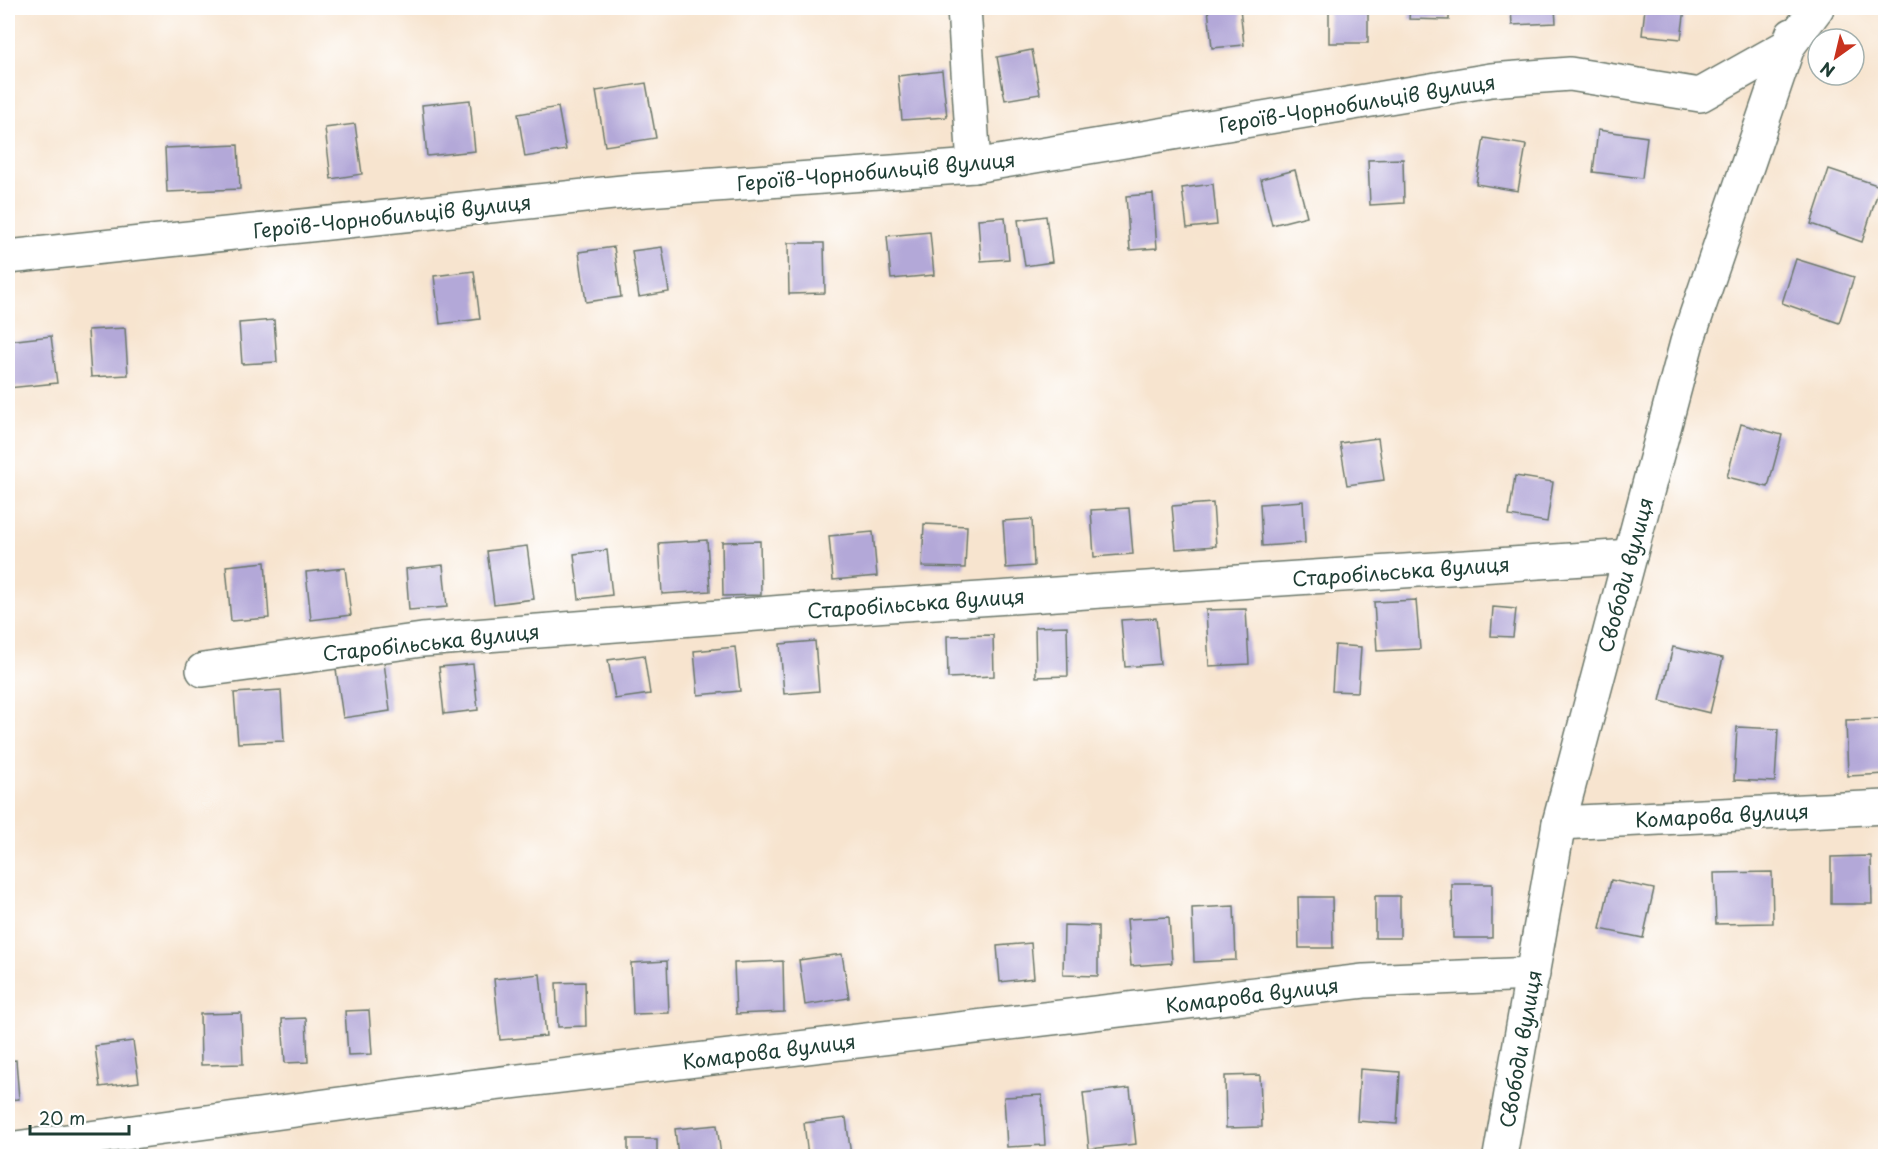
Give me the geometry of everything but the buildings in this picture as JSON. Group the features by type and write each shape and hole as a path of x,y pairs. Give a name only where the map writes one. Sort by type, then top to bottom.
{"street":[{"path":"964,8 974,165"},
{"name":"Свободи вулиця","path":"1500,1156 1559,823 1687,342 1802,8"},
{"name":"Героїв-Чорнобильців вулиця","path":"8,257 632,191 974,165 1491,80 1570,74 1700,95 1789,45 1817,8"},
{"name":"Старобільська вулиця","path":"203,669 422,640 808,610 1630,556"},
{"name":"Комарова вулиця","path":"1559,823 1886,807"},
{"name":"Комарова вулиця","path":"8,1149 454,1089 1364,981 1533,974"}]}
